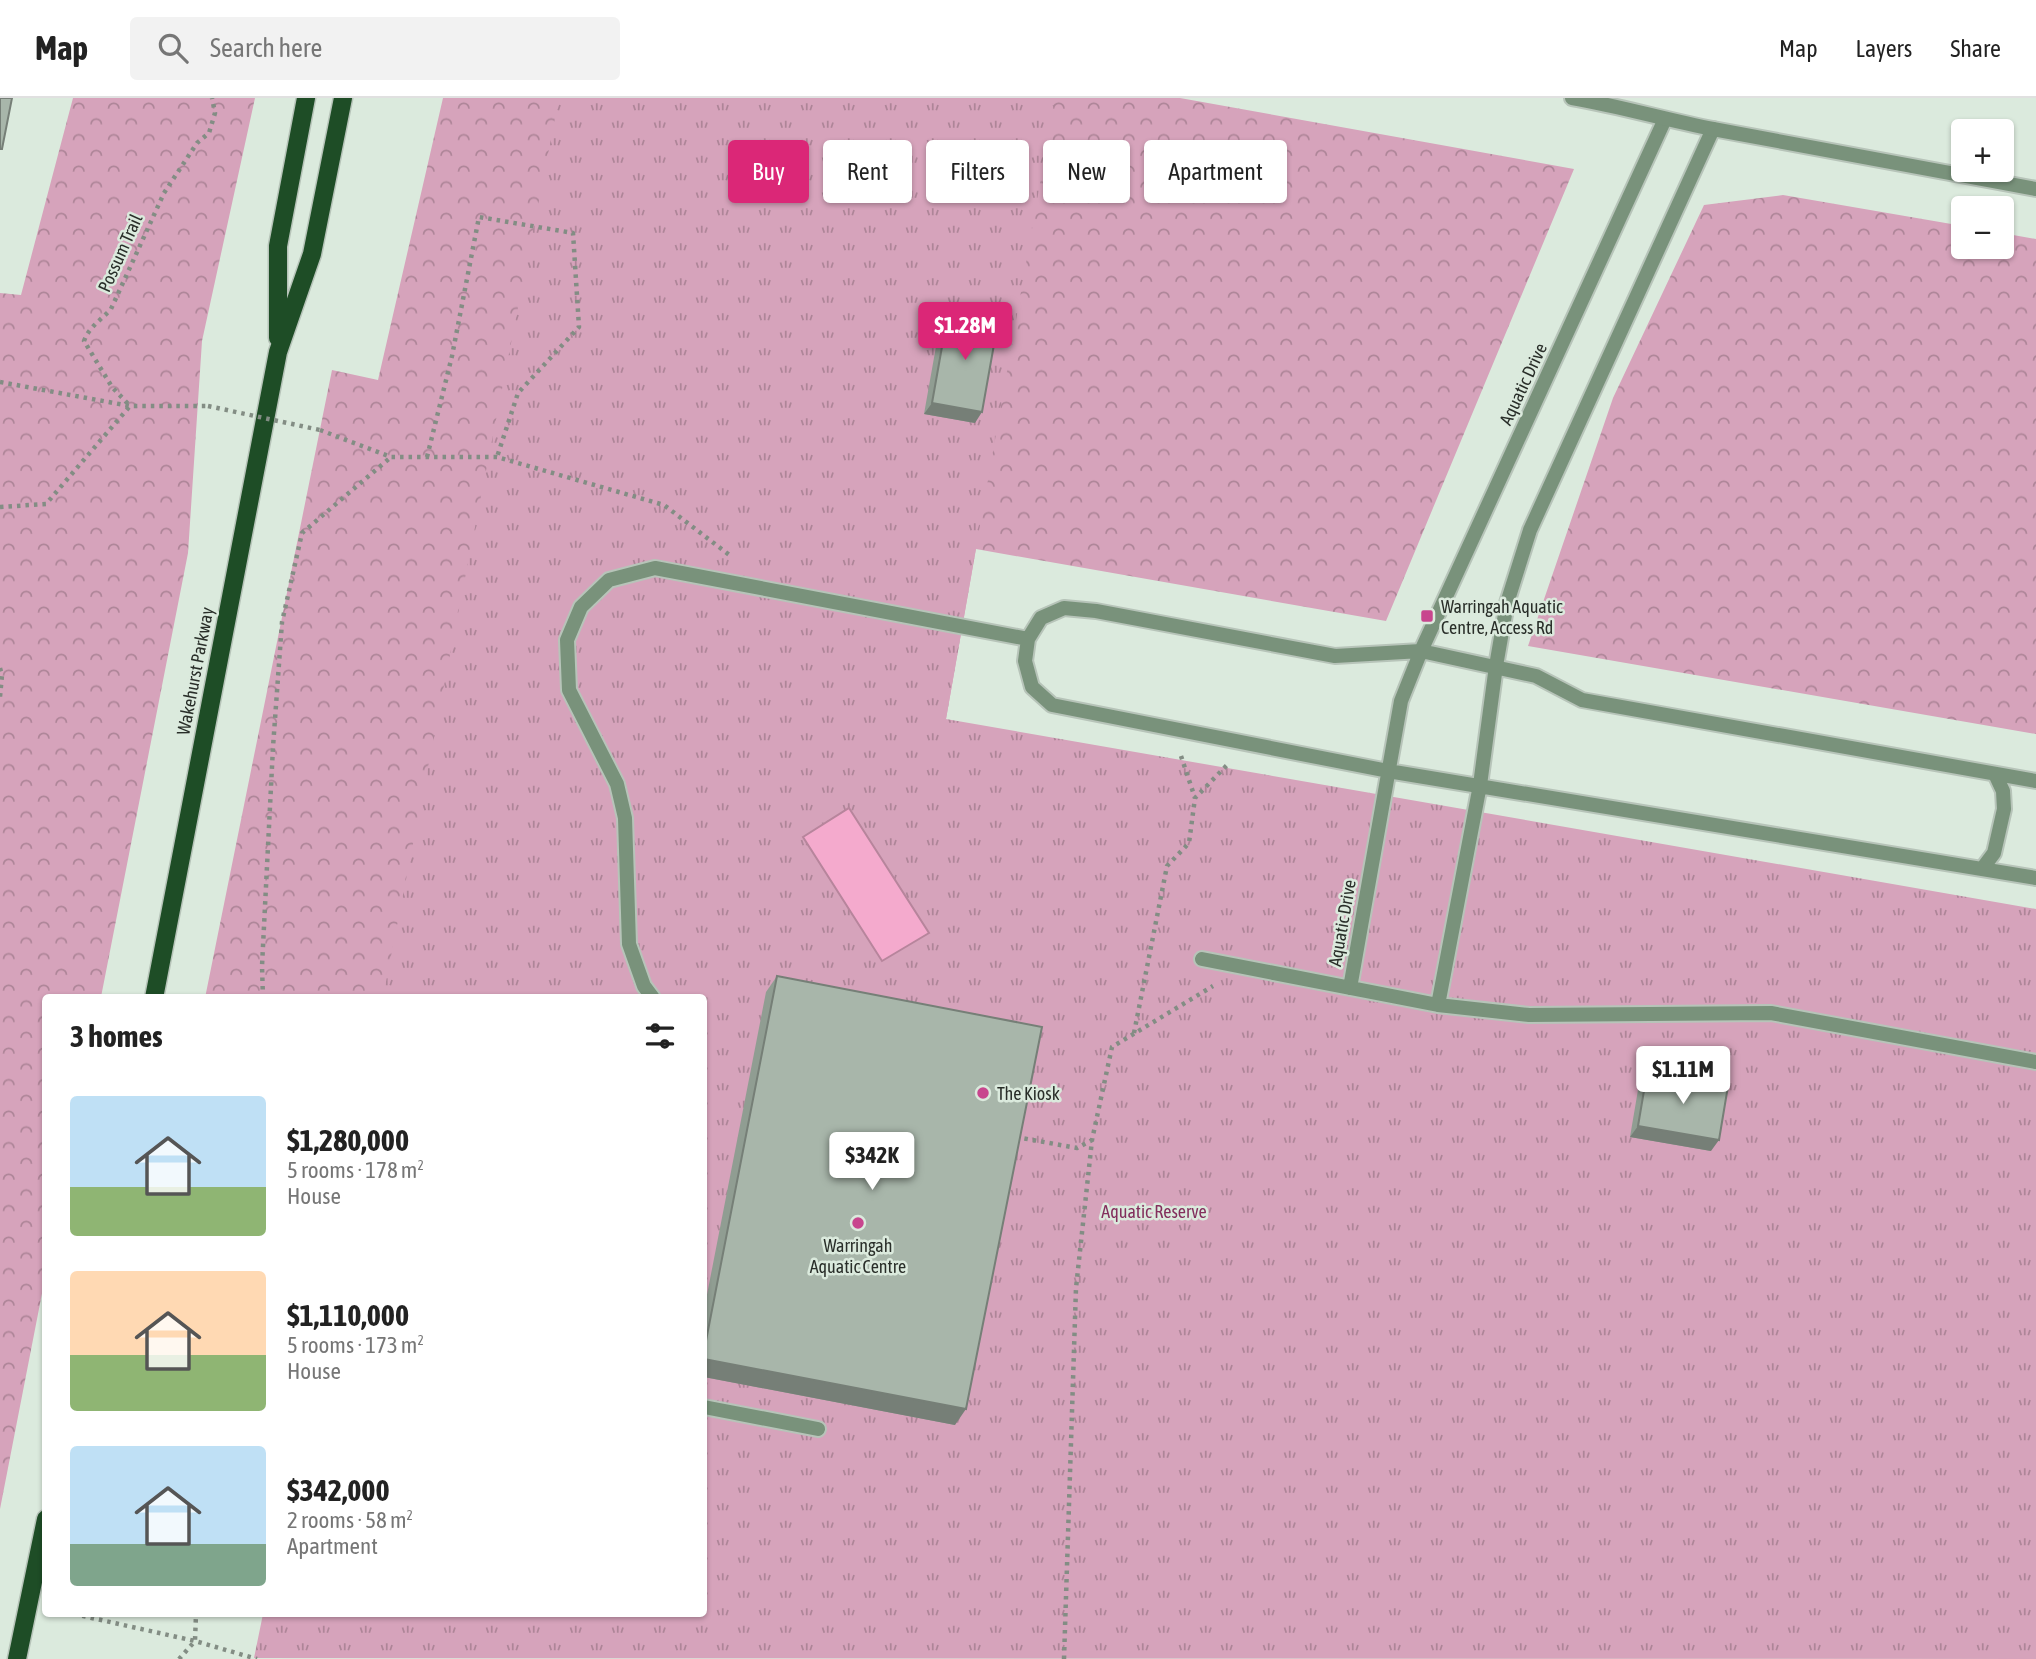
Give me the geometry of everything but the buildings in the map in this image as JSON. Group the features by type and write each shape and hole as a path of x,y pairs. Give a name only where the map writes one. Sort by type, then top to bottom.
{"main road":[{"name":"Wakehurst Parkway","path":"278,352 278,246 306,98"},
{"name":"Wakehurst Parkway","path":"155,994 278,352 313,254 343,98"},
{"path":"17,1659 42,1538"}],"street":[{"path":"1572,98 1611,101 1665,119 1713,129 2036,189"},
{"name":"Aquatic Drive","path":"1665,119 1421,651 1401,701 1350,988 1438,1005 1529,1016 1771,1013 2036,1062"},
{"path":"1438,1005 1480,785 1507,603 1530,530 1713,129"},
{"path":"650,994 644,986 629,944 625,818 617,784 569,690 567,640 581,607 609,580 655,568 1027,639"},
{"path":"2036,781 1583,700 1536,676 1421,651 1335,656 1096,611 1064,608 1041,618 1027,639 1025,661 1032,687 1052,705 1388,771 2036,878"},
{"path":"1982,869 1994,853 2004,809 2003,791 1995,774"},
{"path":"1202,958 1350,988"},
{"path":"707,1407 818,1429"}],"path":[{"name":"Possum Trail","path":"130,406 112,387 85,341 88,330 111,309 164,192 197,143 209,133 215,113 212,98"},
{"path":"427,457 452,356 479,217 573,233 579,327 518,393 497,457"},
{"path":"0,382 130,406 208,406 320,430 391,457 497,457 664,505 733,556 730,582"},
{"path":"0,507 46,504 130,406"},
{"path":"263,994 273,747 282,622 302,533 391,457"},
{"path":"0,668 0,696"},
{"path":"1134,1034 1167,866 1189,843 1195,798 1172,729"},
{"path":"1195,798 1248,744"},
{"path":"1064,1659 1076,1288 1092,1140 1112,1047 1182,1003 1247,967"},
{"path":"1012,1136 1077,1149 1092,1140"},
{"path":"87,1617 257,1659"},
{"path":"179,1659 195,1642 196,1617"}],"green space":[{"path":"73,98 255,98 202,341 188,553 102,994 42,994 42,1293 0,1509 0,293 21,295"},
{"path":"443,98 1180,98 1574,169 1386,621 976,549 946,719 697,994 206,994 332,370 378,380"},
{"name":"Aquatic Reserve","path":"559,98 1055,98 1048,140 1043,140 1043,166 946,719 2036,909 2036,1659 254,1658 262,1617 707,1617 707,994 384,994"},
{"path":"1783,195 1951,224 1951,259 2014,259 2014,235 2036,239 2036,734 1528,646 1613,398 1704,205"}],"shaded area":[{"path":"849,808 929,933 882,961 803,837"}],"place":[{"name":"Warringah Aquatic Centre, Access Rd","path":"1427,616"},
{"name":"The Kiosk","path":"983,1093"},
{"name":"Warringah Aquatic Centre","path":"858,1223"}]}
